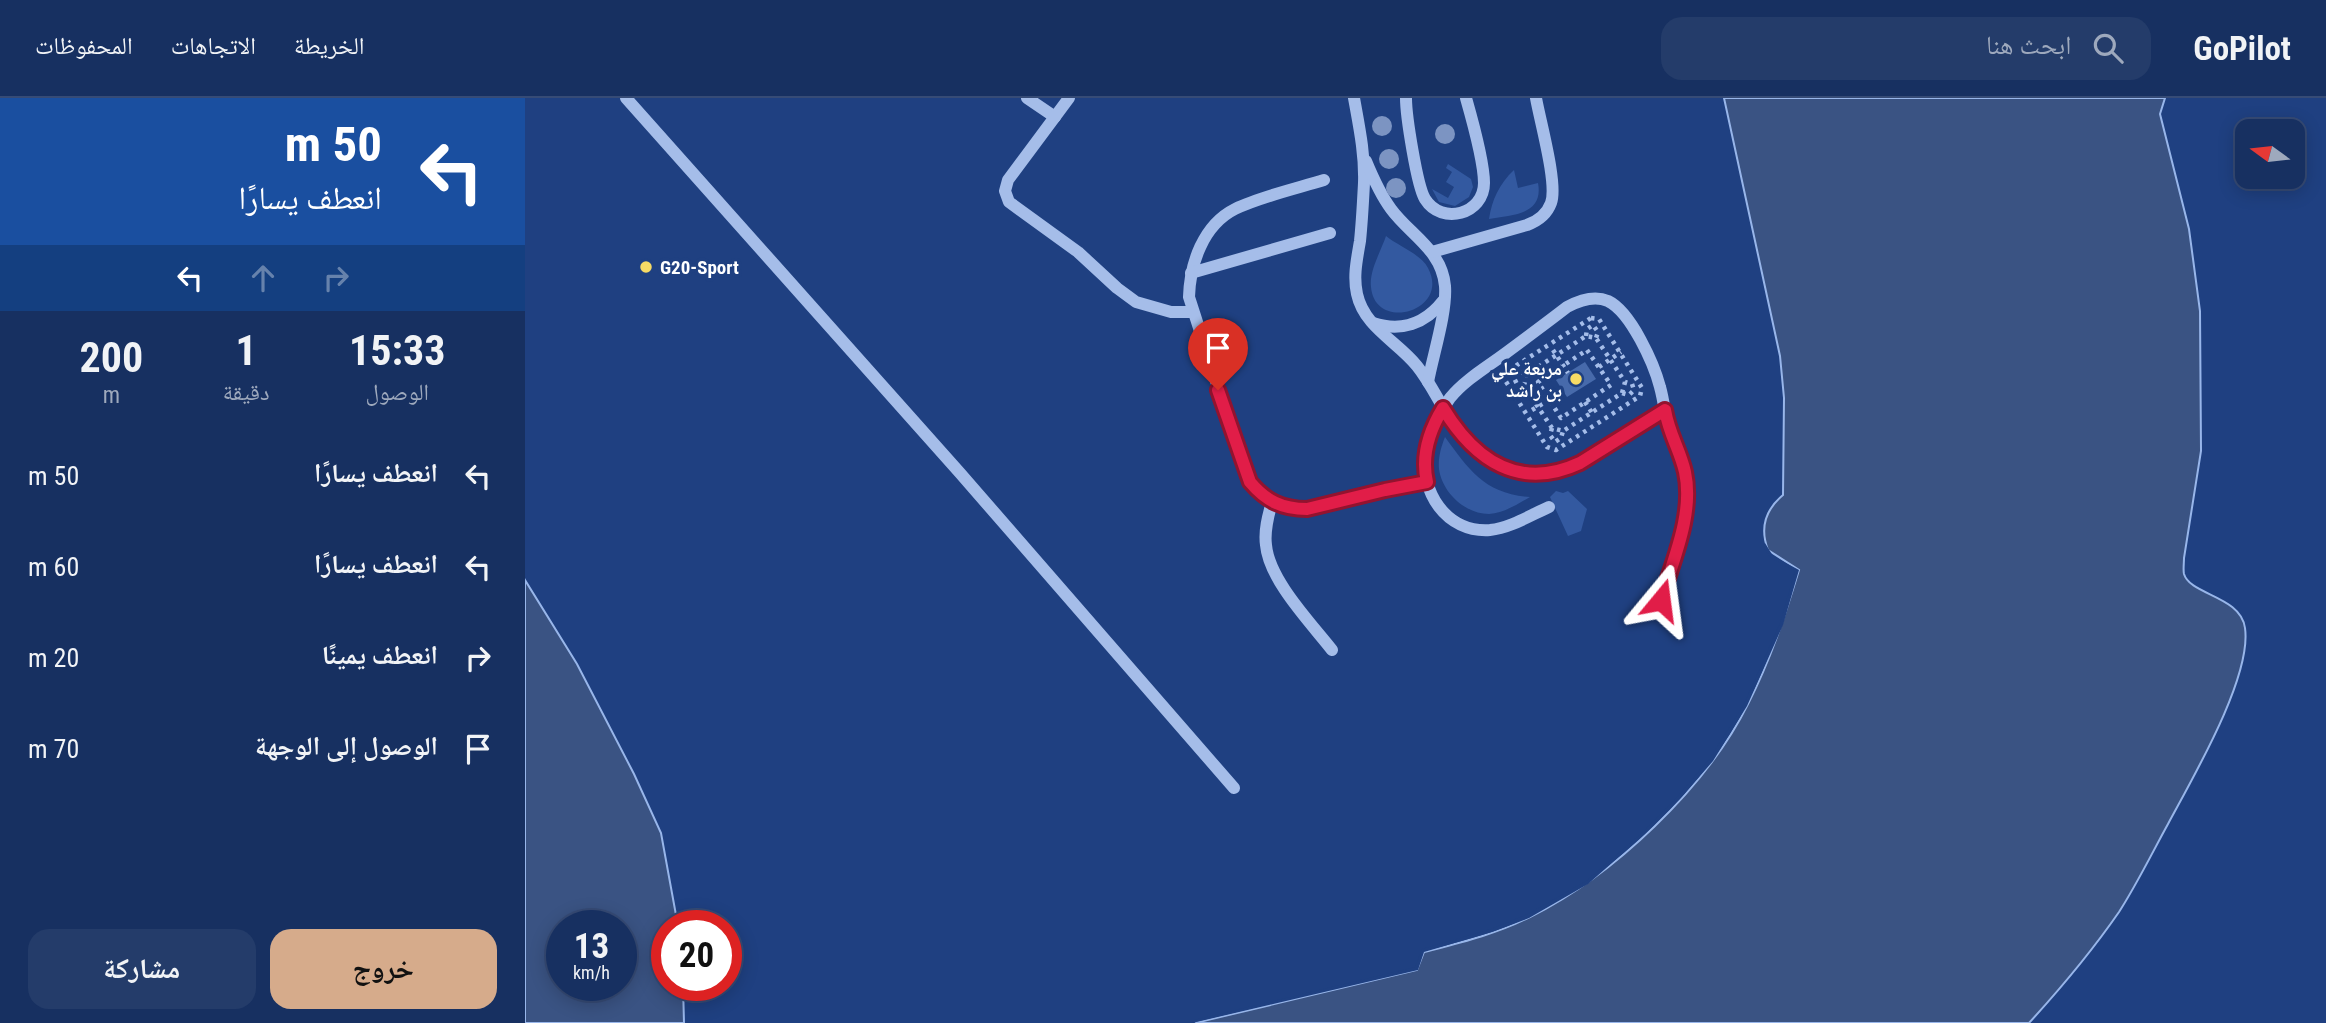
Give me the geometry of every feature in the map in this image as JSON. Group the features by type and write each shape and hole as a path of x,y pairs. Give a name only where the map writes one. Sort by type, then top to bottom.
{"lane":[{"path":"626,98 960,473 1234,788"},
{"path":"1027,98 1055,117"},
{"path":"1069,98 1008,180 1005,191 1009,202 1077,252 1136,302 1171,312 1193,312"},
{"path":"1354,98 1364,155 1355,284 1360,306 1373,323 1417,366 1461,433 1496,463 1525,475 1539,475 1580,463 1665,410"},
{"path":"1406,98 1408,121 1425,199 1438,211 1455,215 1472,208 1478,202 1484,185 1466,98"},
{"path":"1432,252 1535,222 1551,205 1554,187 1536,98"},
{"path":"1364,155 1378,188 1392,210 1432,252 1443,272 1444,300 1428,382"},
{"path":"1324,180 1235,209 1211,230 1202,243 1191,273 1189,297 1193,312 1244,468 1250,482 1261,495 1285,508 1307,509 1427,482"},
{"path":"1191,273 1330,233"},
{"path":"1549,507 1503,527 1489,530 1462,525 1440,509 1427,482 1424,461 1426,448 1443,408 1465,382 1567,307 1584,299 1601,299 1610,302 1622,314 1640,340 1656,374 1669,430 1685,471 1688,498 1661,600"},
{"path":"1373,323 1407,326 1429,316 1444,300"},
{"path":"1272,502 1265,536 1269,559 1279,580 1332,650"}],"path":[{"path":"1591,318 1599,319 1620,353 1642,388 1640,396 1556,450 1547,447 1505,380 1506,372 1591,318"},
{"path":"1586,336 1587,329 1593,325 1598,332 1596,338"},
{"path":"1524,386 1527,374 1555,352 1586,336 1596,338 1625,382 1632,384 1634,390 1629,396 1622,393"},
{"path":"1599,367 1640,340"},
{"path":"1587,350 1599,367 1611,385 1561,418 1538,382 1587,350"},
{"path":"1555,352 1568,373"},
{"path":"1527,374 1520,372 1513,376 1517,384 1524,386 1552,428 1563,431"},
{"path":"1552,428 1550,435 1555,442 1561,438 1563,431 1622,393 1625,382"},
{"path":"1523,398 1530,394"},
{"path":"1532,410 1549,400"},
{"path":"1585,402 1593,414"}],"shaded area":[{"path":"1724,98 2165,98 2160,114 2189,229 2200,311 2201,451 2184,572 2195,587 2235,609 2245,628 2245,649 2230,700 2218,728 2132,891 2087,955 2029,1023 1195,1023 1417,970 1424,952 1491,933 1530,917 1562,899 1625,853 1683,797 1708,767 1748,704 1783,621 1799,570 1768,550 1764,535 1768,513 1783,495 1784,398 1780,356"},
{"path":"1448,164 1471,179 1473,187 1469,197 1455,206 1439,202 1432,189 1448,198 1454,187 1446,182 1452,172 1446,168"},
{"path":"1514,170 1518,188 1538,183 1539,194 1536,202 1524,212 1489,219 1497,193"},
{"path":"1386,236 1415,254 1428,268 1432,283 1429,296 1421,305 1410,311 1397,313 1385,309 1376,301 1371,287 1374,268"},
{"path":"1445,437 1480,478 1501,491 1530,497 1511,508 1489,514 1463,506 1450,493 1441,478 1439,461"},
{"path":"1556,491 1568,491 1587,509 1581,531 1568,536 1550,497"},
{"path":"525,580 577,664 661,833 675,910 651,910 651,1001 683,1001 684,1023 525,1023"}],"pier":[{"path":"1765,543 1773,556 1799,570 1783,625 1747,706 1713,761 1680,799 1588,884 1529,918 1424,952 1418,970 1192,1023 1194,1020 1415,967 1422,949 1491,929 1528,914 1586,881 1643,832 1678,796 1710,758 1744,704 1780,623 1795,571 1771,558 1764,548"}],"building":[{"name":"مربعة علي بن راشد","path":"1585,362 1596,379 1567,397 1556,380"}],"place":[{"name":"G20-Sport","path":"646,267"},
{"name":"مربعة علي بن راشد","path":"1576,379"}],"route":[{"path":"1218,390 1250,482 1261,495 1272,502 1295,509 1307,509 1427,482 1424,461 1426,448 1443,408 1472,444 1496,463 1525,475 1553,473 1580,463 1665,410 1669,430 1685,471 1688,498 1661,600"}]}
